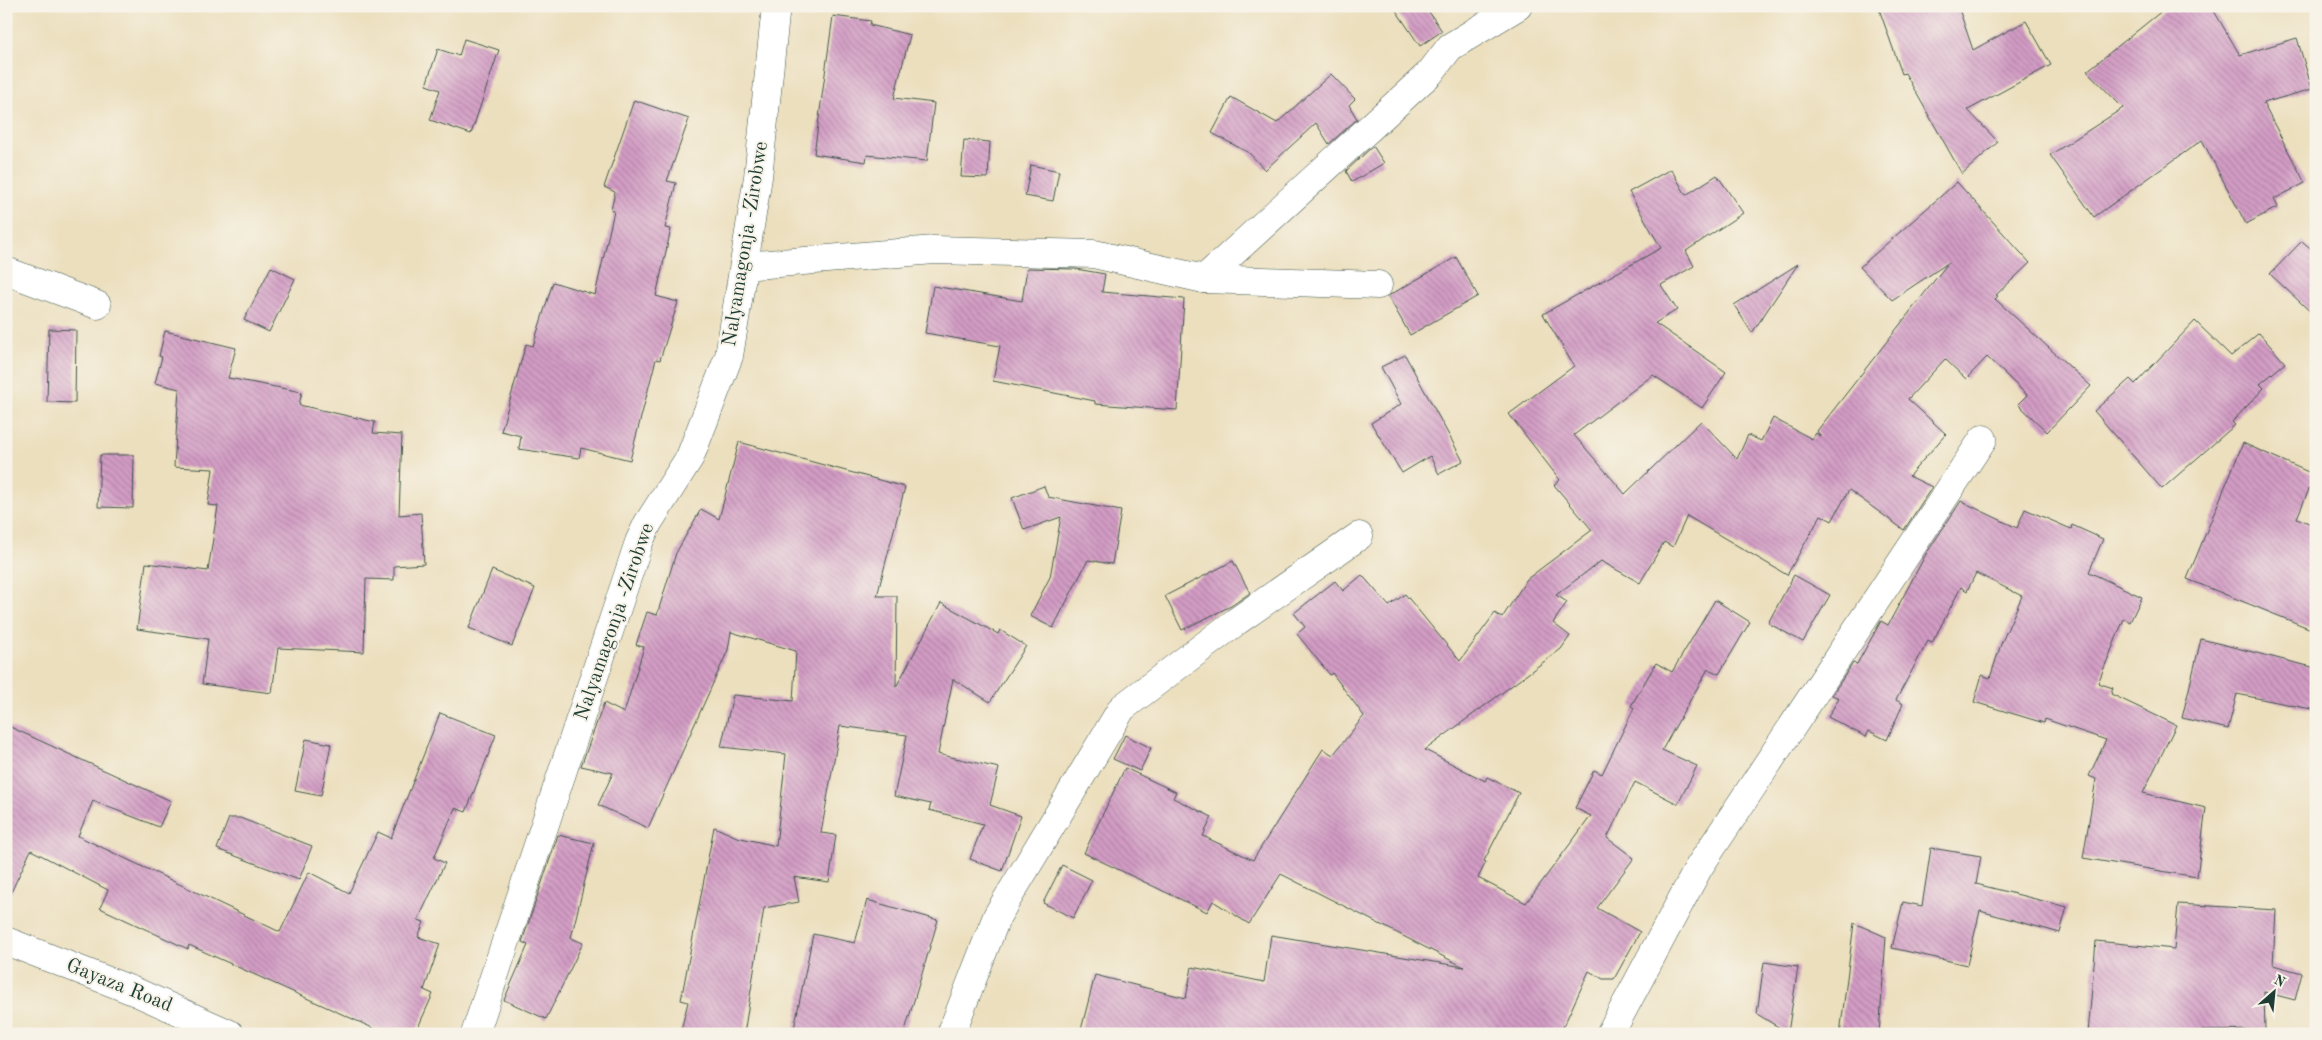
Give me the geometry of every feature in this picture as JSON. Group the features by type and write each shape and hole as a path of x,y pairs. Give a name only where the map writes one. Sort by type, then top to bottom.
{"street":[{"name":"Nalyamagonja -Zirobwe","path":"475,1034 639,542 648,523 690,457 730,356 758,177 776,6"},
{"path":"1204,279 1430,73 1450,48 1518,6"},
{"path":"744,266 934,250 1094,254 1204,279 1378,285"},
{"path":"6,271 97,305"},
{"path":"1610,1034 1699,867 1983,439"},
{"path":"951,1034 997,916 1122,708 1359,536"},
{"name":"Gayaza Road","path":"6,941 136,992 230,1034"}],"building":[{"path":"1393,6 1425,6 1442,31 1420,46"},
{"path":"1878,6 1958,6 1973,50 2026,21 2051,65 1968,110 1998,142 1962,174 1905,73 1902,74"},
{"path":"2168,6 2211,6 2240,55 2297,38 2312,89 2263,103 2305,183 2274,199 2278,207 2246,224 2202,140 2094,217 2050,155 2123,108 2087,71"},
{"path":"833,16 871,21 870,25 910,35 894,98 934,103 927,161 867,155 866,162 814,154"},
{"path":"464,39 499,50 471,134 430,120 440,90 426,85 438,49 459,56"},
{"path":"1331,74 1355,99 1349,105 1357,119 1329,144 1316,123 1265,170 1249,153 1212,133 1231,97 1277,123"},
{"path":"634,100 689,119 667,181 676,183 665,228 671,229 656,296 678,302 660,360 656,359 630,460 581,448 579,458 519,449 521,436 501,431 526,344 533,346 553,282 595,295 614,211 611,210 615,192 604,187"},
{"path":"964,140 990,142 988,178 961,177"},
{"path":"1373,146 1384,163 1352,182 1346,171"},
{"path":"1031,165 1059,171 1053,201 1025,196"},
{"path":"1671,169 1686,195 1717,175 1743,213 1686,251 1694,266 1661,285 1677,310 1655,323 1726,372 1702,408 1653,375 1574,435 1625,494 1701,421 1737,459 1748,435 1761,441 1773,418 1812,439 1816,433 1821,437 1817,431 1948,263 1892,300 1860,267 1957,182 2030,263 1996,295 1998,296 1995,299 2091,386 2047,432 2018,404 2027,395 1987,357 1966,379 1945,359 1908,399 1946,434 1909,476 1932,487 1904,530 1849,490 1832,521 1821,515 1787,575 1687,516 1673,547 1664,542 1640,583 1601,561 1556,595 1567,602 1553,623 1570,636 1561,649 1425,750 1485,781 1487,777 1519,793 1484,861 1486,862 1478,878 1526,903 1591,816 1575,808 1594,770 1602,774 1634,708 1631,706 1656,663 1672,672 1715,600 1750,622 1719,674 1708,669 1662,750 1697,766 1678,804 1635,782 1607,838 1634,858 1597,908 1640,932 1614,979 1603,979 1589,971 1560,1034 1080,1034 1095,975 1186,998 1192,967 1264,982 1271,935 1464,967 1281,874 1249,924 1213,901 1207,912 1084,853 1125,768 1176,792 1173,798 1212,817 1203,836 1253,860 1323,749 1333,755 1364,716 1332,673 1330,675 1297,634 1305,627 1294,613 1335,581 1343,591 1362,575 1389,606 1405,594 1460,661 1495,613 1502,618 1527,579 1592,530 1554,485 1560,480 1509,414 1574,366 1543,314 1661,248 1629,192"},
{"path":"2302,241 2316,253 2316,317 2270,274"},
{"path":"1456,257 1478,296 1410,335 1388,296"},
{"path":"1798,264 1752,333 1734,305"},
{"path":"271,267 295,279 269,332 244,320"},
{"path":"1027,268 1076,269 1105,274 1102,292 1184,299 1177,410 1095,404 1095,401 993,381 1000,346 925,333 933,286 1022,301"},
{"path":"2195,321 2231,356 2259,333 2285,363 2260,384 2264,388 2232,422 2235,425 2162,489 2094,411 2130,379 2135,384"},
{"path":"49,329 76,330 75,403 47,402"},
{"path":"165,331 236,348 228,378 302,392 299,405 375,422 373,433 402,435 399,515 421,513 424,564 394,566 394,580 366,579 364,652 278,648 272,693 202,684 208,639 137,629 146,563 208,571 218,506 208,505 213,469 174,467 179,389 155,383 162,357 159,356"},
{"path":"1405,355 1463,461 1439,474 1430,456 1402,473 1371,423 1401,404 1381,367"},
{"path":"739,442 905,487 877,596 897,596 896,687 941,603 998,634 1000,630 1026,646 990,702 953,679 938,754 999,768 990,805 1021,816 1002,871 970,859 983,824 929,810 931,804 894,796 907,735 840,726 821,833 836,835 829,882 794,877 799,902 764,908 744,1034 680,1034 688,1002 681,1000 714,827 737,837 776,846 786,754 721,747 733,695 793,701 796,651 731,632 728,650 648,828 598,805 613,773 581,766 604,703 624,713 644,647 636,645 647,612 657,615 676,553 701,509 719,519"},
{"path":"2243,443 2315,475 2297,518 2316,526 2316,631 2187,579"},
{"path":"100,455 134,455 133,508 98,507"},
{"path":"1044,486 1048,497 1121,511 1112,564 1088,560 1053,628 1030,616 1050,577 1061,517 1024,530 1012,498"},
{"path":"1961,501 2017,528 2025,509 2071,529 2072,525 2103,539 2089,572 2142,597 2130,622 2124,619 2098,683 2113,688 2111,694 2176,725 2143,793 2206,808 2197,877 2083,858 2096,779 2089,776 2106,740 2045,719 2044,723 1974,702 1982,675 1990,678 2001,644 2022,596 1976,573 1967,591 1961,587 1932,643 1928,641 1896,700 1903,704 1887,740 1869,731 1866,737 1828,717 1839,698 1832,695 1853,663 1857,664 1881,621 1888,625 1926,554"},
{"path":"1233,561 1250,593 1231,606 1182,630 1165,596"},
{"path":"492,570 535,588 512,646 469,628"},
{"path":"1794,575 1830,595 1803,642 1768,623"},
{"path":"2201,639 2316,668 2316,710 2237,694 2228,729 2182,718"},
{"path":"440,713 496,735 466,812 455,808 434,858 445,863 418,920 424,922 418,937 440,944 424,990 433,994 415,1034 386,1034 189,945 188,949 100,908 108,890 31,850 6,903 6,725 171,801 159,827 93,801 78,836 280,932 309,872 349,893 378,832 391,838"},
{"path":"1125,735 1151,748 1140,771 1113,759"},
{"path":"306,739 331,744 321,796 295,791"},
{"path":"229,818 240,818 312,846 299,880 217,849"},
{"path":"558,835 594,843 571,938 583,943 546,1019 504,1000 528,945 522,942"},
{"path":"1931,848 1981,856 1976,884 2067,907 2060,933 1980,911 1967,965 1892,948 1903,902 1922,906"},
{"path":"1062,865 1092,880 1073,918 1043,903"},
{"path":"867,900 938,920 904,1034 793,1034 813,934 855,943"},
{"path":"2178,904 2276,910 2273,965 2302,973 2295,1000 2264,992 2265,1030 2192,1031 2191,1034 2088,1034 2096,941 2174,949"},
{"path":"1854,923 1886,937 1879,1034 1840,1034"},
{"path":"1764,962 1798,967 1788,1033 1757,1014"}]}
